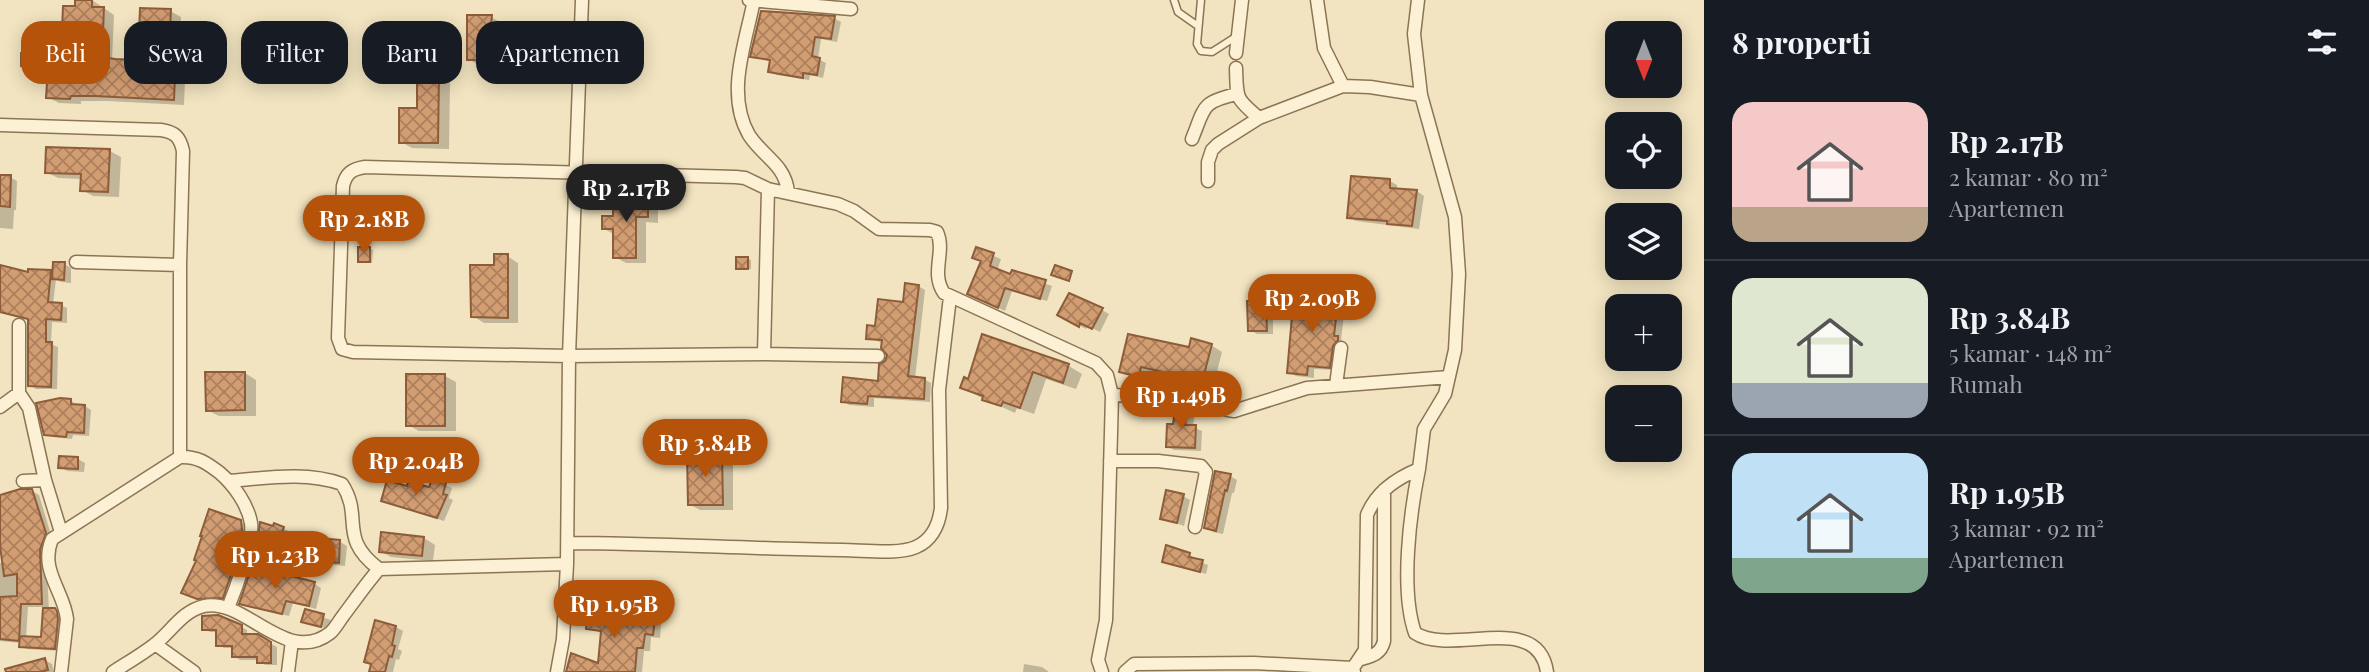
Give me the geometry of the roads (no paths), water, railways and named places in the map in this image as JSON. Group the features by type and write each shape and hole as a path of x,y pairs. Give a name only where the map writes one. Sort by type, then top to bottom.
{"street":[{"path":"557,672 563,639 568,565 569,356 582,0"},
{"path":"788,192 783,172 757,146 743,120 739,97 739,66 752,0 851,9"},
{"path":"1236,53 1242,0"},
{"path":"1317,0 1324,48 1343,86"},
{"path":"1418,0 1414,34 1421,95 1455,217 1458,297 1455,350 1445,394 1424,429 1411,512 1410,620 1415,633 1433,641 1523,639 1538,649 1547,672"},
{"path":"1236,68 1239,101 1259,118"},
{"path":"1208,181 1208,162 1212,150 1259,118 1343,86 1370,87 1421,95"},
{"path":"1192,139 1205,106 1211,101 1237,94"},
{"path":"0,125 172,132 180,139 183,151 180,457"},
{"path":"878,356 569,356 353,352 342,349 338,338 343,186 349,173 365,167 736,177 745,178 768,189 846,207 879,229 937,232 940,244 937,279 950,297 1096,363 1107,375 1112,395 1106,620 1098,660 1101,672"},
{"path":"764,354 768,189"},
{"path":"76,262 180,265"},
{"path":"568,543 904,550 926,541 937,526 941,508 939,390 950,297"},
{"path":"19,325 19,393 29,408 45,480 61,532"},
{"path":"1336,385 1341,348"},
{"path":"1112,395 1196,398 1206,400 1222,410 1234,411 1307,388 1449,377"},
{"path":"0,407 19,393"},
{"path":"61,672 66,611 49,571 50,544 61,532 180,457 192,457 208,464 229,481 246,507 252,526 243,569 228,608"},
{"path":"1110,461 1158,461 1201,466 1206,472 1195,527"},
{"path":"1356,666 1365,650 1367,515 1376,498 1384,490 1402,476 1419,469"},
{"path":"229,481 305,477 342,484 350,501 357,547 364,558 379,569 568,565"},
{"path":"23,481 45,480"},
{"path":"1125,672 1134,664 1356,666 1374,656 1382,649 1384,641 1384,490"},
{"path":"113,672 155,644 177,621 204,606 228,608 292,641 308,641 331,633 379,569"},
{"path":"288,672 292,641"},
{"path":"155,644 194,672"}],"lane":[{"path":"1174,0 1178,12 1198,26"},
{"path":"1201,0 1196,44 1201,51 1212,52 1237,36"}]}
